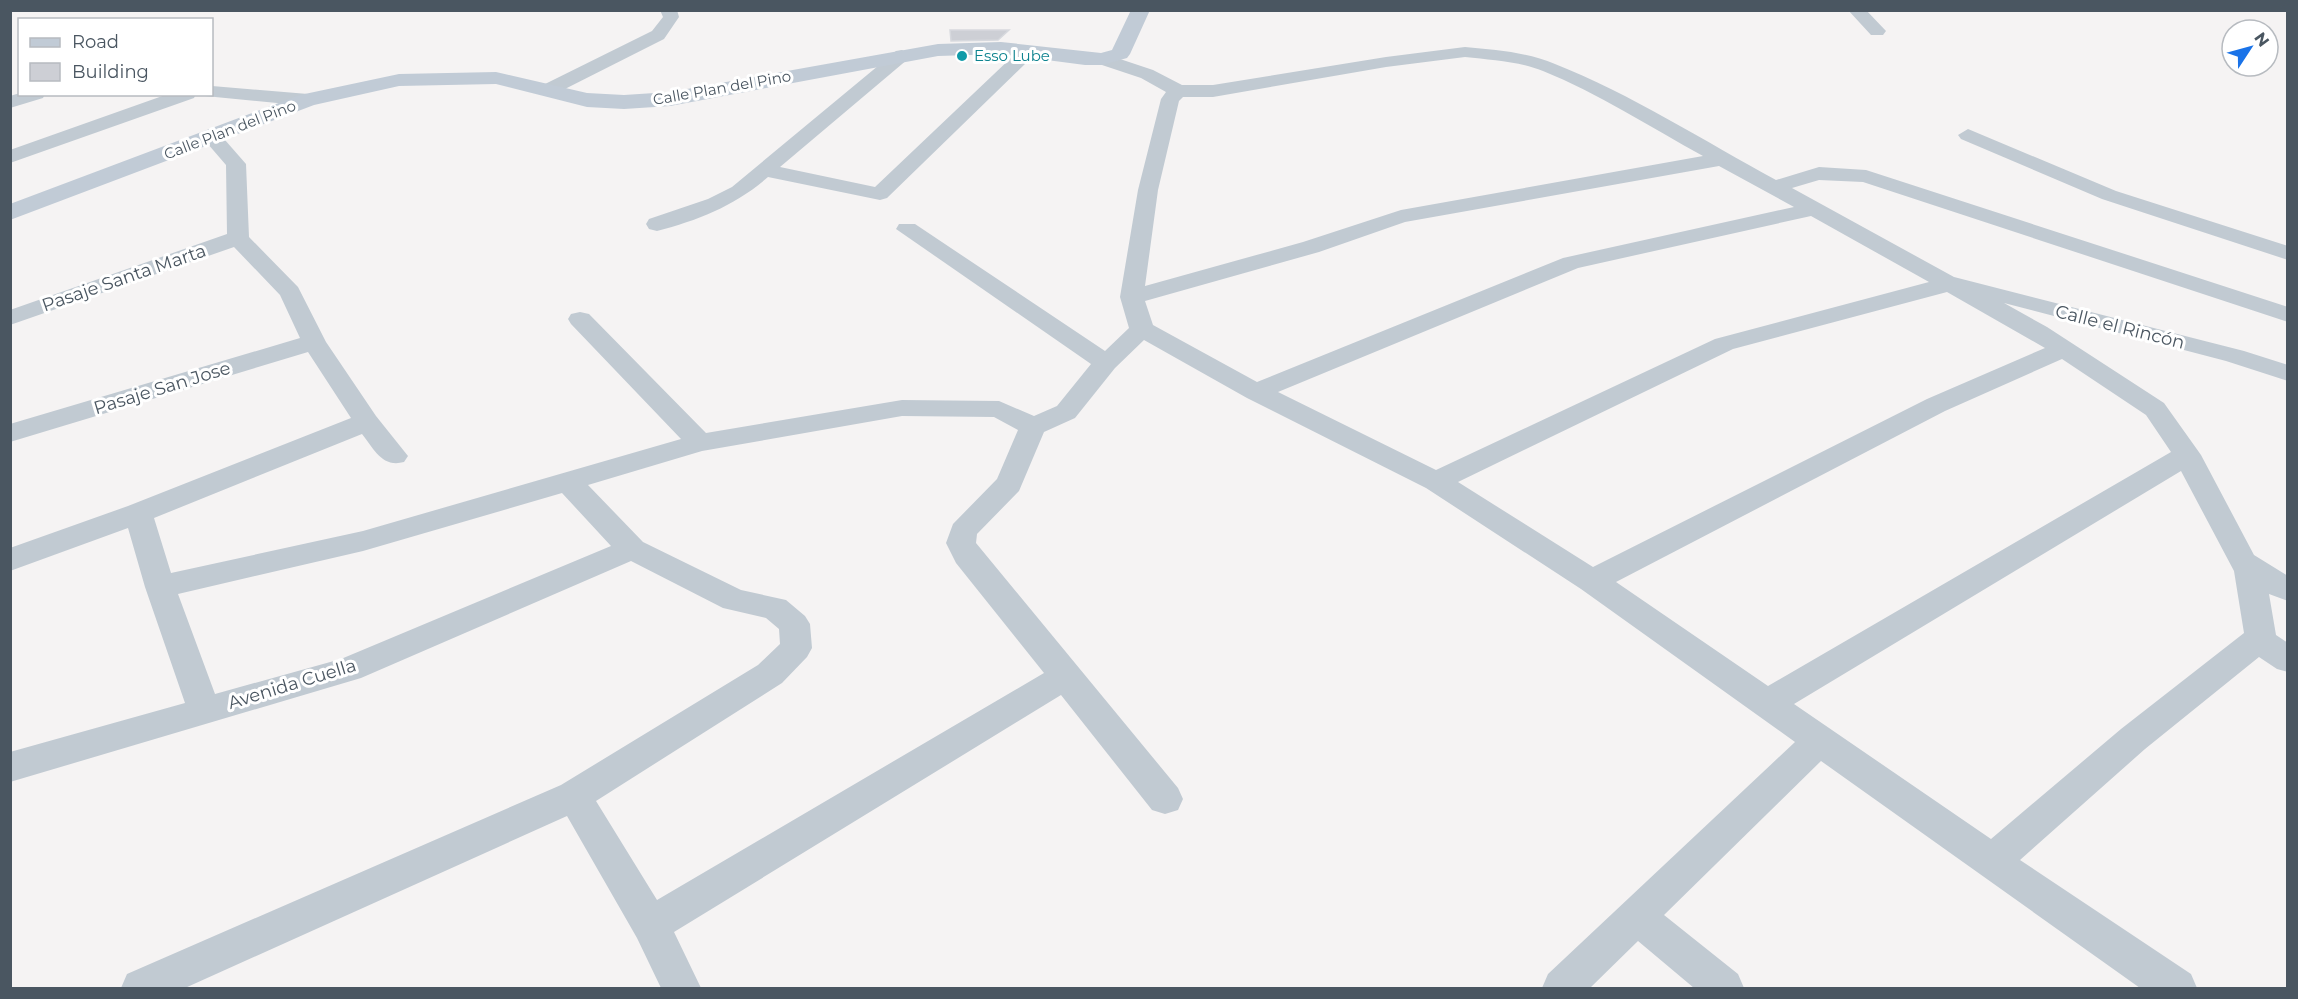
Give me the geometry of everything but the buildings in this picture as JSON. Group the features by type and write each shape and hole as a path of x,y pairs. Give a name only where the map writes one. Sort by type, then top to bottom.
{"street":[{"path":"548,90 658,35 671,17 669,10"},
{"path":"1102,59 1120,54 1141,10"},
{"path":"1856,10 1877,31"},
{"name":"Calle Plan del Pino","path":"10,213 308,100 389,82 433,77 496,78 598,101 656,100 902,55 976,48 1025,50 1085,59 1102,59"},
{"path":"765,170 880,194 1020,59 1025,50"},
{"path":"1102,59 1147,74 1178,91 1213,91 1386,62 1465,52 1508,56 1548,67 1602,93 1952,283 2064,349 2155,409 2187,455 2249,569 2261,637 2267,646 2288,660"},
{"path":"657,224 716,204 739,192 902,55"},
{"path":"1178,91 1170,99 1148,190 1132,297 1142,329 1256,392 1436,481 1592,581 1991,862 2156,976 2177,988"},
{"path":"213,92 308,100"},
{"path":"10,102 30,96"},
{"path":"10,157 181,96"},
{"path":"211,135 236,164 238,238 290,292 314,342 367,422 394,456"},
{"path":"1968,135 2109,195 2288,253"},
{"path":"1132,297 1311,247 1401,216 1722,159"},
{"path":"1774,188 1810,174 1832,171 1866,176 2288,315"},
{"path":"1256,392 1571,263 1815,209"},
{"path":"907,229 1106,363"},
{"name":"Pasaje Santa Marta","path":"10,318 238,238"},
{"path":"1436,481 1724,344 1952,283"},
{"name":"Calle el Rincón","path":"1952,283 2235,356 2288,373"},
{"path":"580,319 700,443"},
{"path":"1142,329 1106,363 1066,412 1033,427 1009,484 963,531 961,543 967,555 1064,677 1165,799"},
{"name":"Pasaje San Jose","path":"10,433 314,342"},
{"path":"1592,581 1936,405 2064,349"},
{"path":"160,587 363,541 700,443 902,408 999,409 1033,427"},
{"path":"10,560 138,513 367,422"},
{"path":"1766,704 2187,455"},
{"path":"141,988 574,796 770,674 796,648 794,624 775,608 734,600 632,549 567,481"},
{"path":"138,513 160,587 204,709"},
{"name":"Avenida Cuella","path":"10,767 204,709 299,685 349,669 632,549"},
{"path":"2249,569 2288,590"},
{"path":"1991,862 2133,739 2261,637"},
{"path":"651,925 1064,677"},
{"path":"1562,988 1820,740"},
{"path":"574,796 651,925 681,988"},
{"path":"1636,916 1724,988"}],"place":[{"name":"Esso Lube","path":"962,56"}]}
